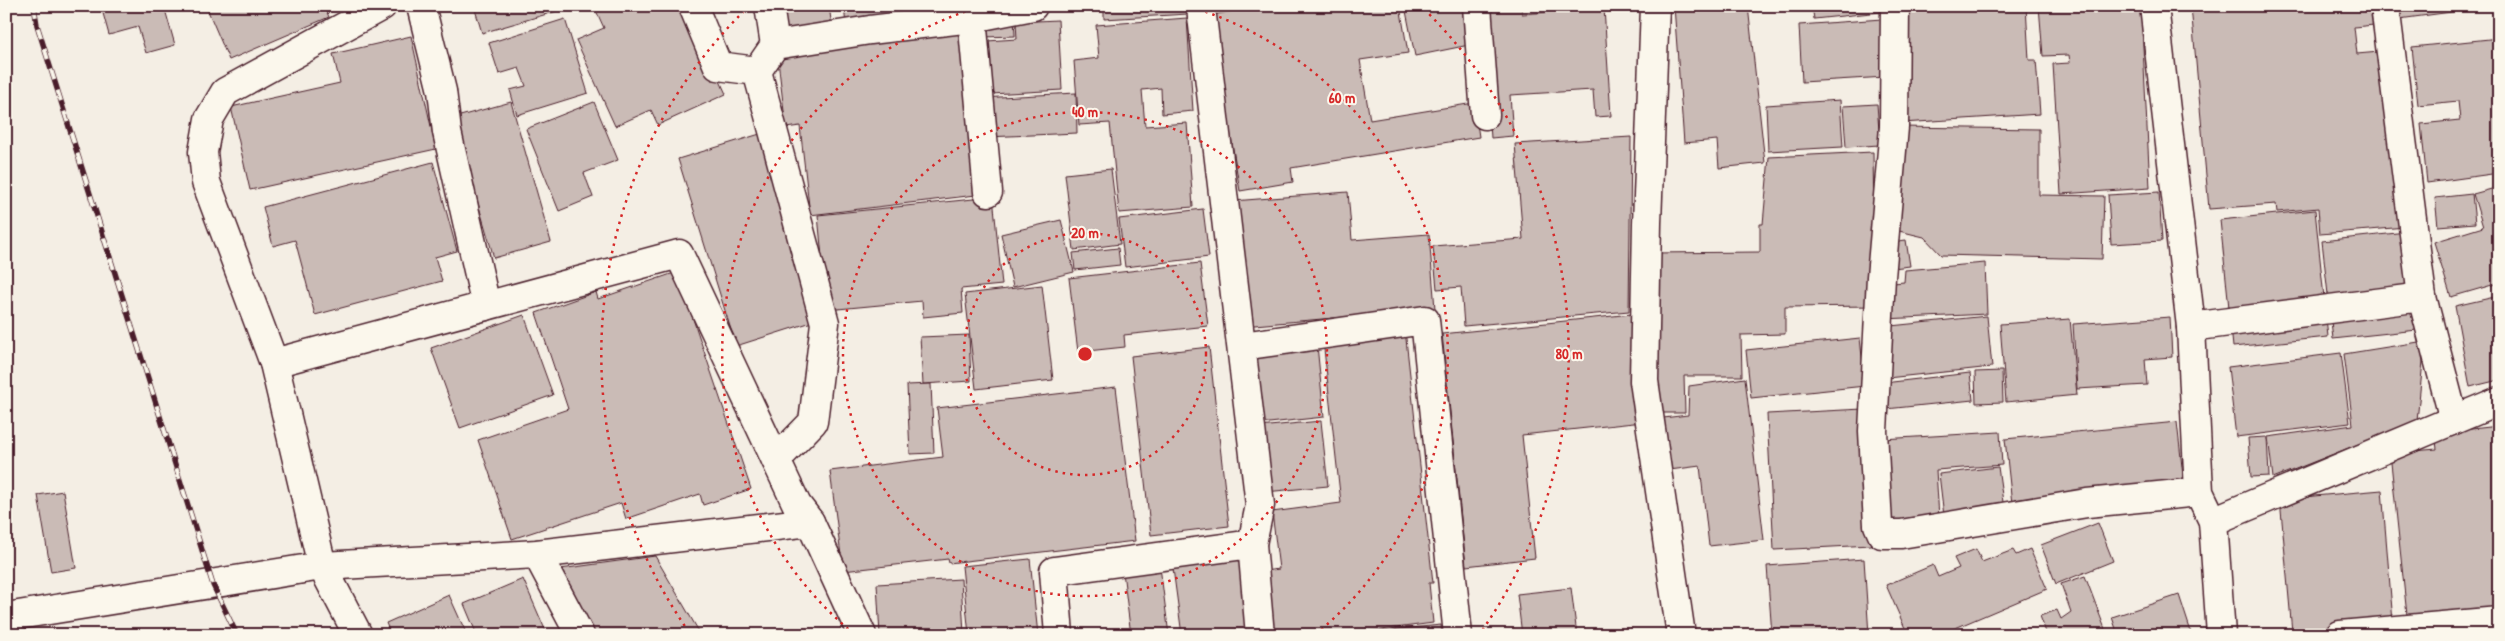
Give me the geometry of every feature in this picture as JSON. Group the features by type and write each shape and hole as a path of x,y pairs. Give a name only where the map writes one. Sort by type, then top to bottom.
{"street":[{"path":"358,635 322,566 274,363 206,182 203,152 209,119 225,92 382,6"},
{"path":"422,6 442,91 446,132 486,306"},
{"path":"693,6 718,66 756,71"},
{"path":"769,6 776,45"},
{"path":"756,71 776,45 870,30 972,18 1033,6"},
{"path":"1477,6 1485,115"},
{"path":"1654,6 1644,381 1680,635"},
{"path":"1895,6 1894,127 1881,277 1873,431 1878,525 1882,534 1902,534 2087,503 2199,492"},
{"path":"2154,6 2191,328 2199,492 2213,521 2221,635"},
{"path":"2386,6 2422,297 2454,420"},
{"path":"1204,7 1260,504 1252,544 1260,635"},
{"path":"972,18 988,192"},
{"path":"756,71 825,323 813,422 776,460"},
{"path":"274,363 678,254 798,505 810,522 862,635"},
{"path":"2191,328 2422,297"},
{"path":"1242,346 1425,320 1458,635"},
{"path":"2213,521 2499,401"},
{"path":"6,617 322,566 537,554 810,522"},
{"path":"1059,635 1054,571 1252,544"},
{"path":"537,554 580,635"},
{"path":"2340,635 2499,621"}],"building":[{"path":"101,6 164,6 175,45 146,53 138,27 109,35"},
{"path":"206,6 324,6 329,17 229,60"},
{"path":"474,6 571,6 571,7 482,33"},
{"path":"594,6 686,6 726,94 658,125 651,110 615,126 576,40 604,28"},
{"path":"776,6 829,6 832,27 782,36"},
{"path":"844,6 942,6 943,13 846,25"},
{"path":"1104,6 1188,6 1188,14 1104,19"},
{"path":"1264,6 1400,6 1408,53 1360,60 1370,120 1474,103 1479,137 1291,168 1293,182 1240,191 1211,15"},
{"path":"1405,6 1466,6 1474,44 1415,56"},
{"path":"1482,6 1522,6 1522,14 1604,8 1611,116 1595,117 1593,90 1510,95 1513,136 1491,138"},
{"path":"1610,6 1653,6 1653,7 1611,10"},
{"path":"1674,6 1748,6 1765,163 1719,168 1717,140 1684,143"},
{"path":"1812,6 1889,6 1890,11 1814,19"},
{"path":"1902,6 2026,6 2029,60 2036,60 2040,114 1902,123"},
{"path":"2039,6 2141,6 2150,188 2061,194 2053,64 2070,63 2069,55 2043,56"},
{"path":"2191,6 2393,6 2394,23 2354,27 2357,54 2402,50 2418,226 2320,234 2318,208 2277,212 2276,204 2209,209"},
{"path":"2397,6 2488,6 2489,7 2399,19"},
{"path":"1014,17 1015,36 983,37 982,18"},
{"path":"1187,18 1193,111 1162,114 1161,88 1142,90 1145,126 1187,123 1193,207 1119,213 1110,123 1079,125 1074,61 1099,58 1096,25"},
{"path":"565,19 588,93 517,115 510,90 526,86 519,68 499,74 489,43"},
{"path":"1882,19 1886,77 1802,82 1799,25"},
{"path":"1058,20 1062,90 991,94 987,41 1017,39 1016,22"},
{"path":"959,31 984,194 810,215 800,126 786,128 777,52"},
{"path":"411,36 436,149 250,190 231,107 340,83 333,54"},
{"path":"2499,38 2499,173 2427,183 2421,124 2460,120 2458,101 2418,105 2412,47"},
{"path":"1076,93 1077,133 987,137 981,98"},
{"path":"1840,100 1843,147 1768,151 1766,105"},
{"path":"511,102 551,242 494,258 453,118"},
{"path":"594,102 618,160 584,173 593,197 559,211 526,129"},
{"path":"1877,104 1880,145 1846,147 1843,106"},
{"path":"1900,127 2039,129 2039,195 2104,196 2102,259 1941,255 1924,237 1899,231"},
{"path":"760,134 818,320 736,346 678,159"},
{"path":"1631,137 1629,311 1464,326 1461,287 1437,289 1433,246 1523,239 1515,144"},
{"path":"1873,152 1875,306 1785,307 1785,334 1741,335 1742,376 1684,376 1685,413 1656,413 1652,253 1760,252 1760,224 1763,224 1769,157"},
{"path":"433,162 457,251 435,257 442,281 315,315 295,240 273,246 263,207"},
{"path":"1111,169 1120,244 1074,250 1065,174"},
{"path":"2499,187 2499,283 2451,297 2434,242 2483,227 2473,194"},
{"path":"1348,192 1352,240 1429,234 1435,309 1243,326 1233,201"},
{"path":"2159,192 2162,241 2111,244 2108,195"},
{"path":"2472,194 2475,223 2438,226 2435,198"},
{"path":"993,197 1002,285 961,289 963,313 923,317 922,301 827,310 818,215"},
{"path":"1203,209 1209,257 1125,267 1119,219"},
{"path":"2315,210 2328,337 2233,347 2220,220"},
{"path":"1061,220 1074,272 1013,287 1001,234"},
{"path":"2425,230 2436,328 2333,339 2322,241"},
{"path":"1906,240 1910,266 1893,268 1890,242"},
{"path":"1118,248 1120,265 1075,270 1073,253"},
{"path":"1200,263 1208,326 1124,335 1125,347 1078,352 1069,278"},
{"path":"1985,263 1987,314 1885,319 1883,284 1904,282 1905,270"},
{"path":"677,272 751,489 703,505 700,494 626,519 621,503 512,539 478,440 568,409 536,313 596,292 598,299"},
{"path":"1042,285 1053,380 976,389 965,294"},
{"path":"2499,296 2499,380 2470,387 2455,306"},
{"path":"1632,314 1643,422 1522,435 1535,558 1466,566 1442,334"},
{"path":"524,315 553,395 460,428 431,348"},
{"path":"1987,316 1992,367 1887,378 1881,327"},
{"path":"2170,317 2172,357 2145,359 2147,385 2077,389 2073,324"},
{"path":"2070,319 2077,395 2006,402 2000,324"},
{"path":"1405,330 1433,583 1429,583 1433,623 1344,635 1271,635 1264,571 1279,569 1272,512 1341,503 1323,340"},
{"path":"969,335 971,381 923,384 920,337"},
{"path":"1860,338 1865,386 1751,398 1746,350"},
{"path":"2425,341 2417,421 2273,478 2268,437 2353,425 2344,354"},
{"path":"1317,345 1324,417 1260,424 1253,352"},
{"path":"1209,347 1229,526 1151,535 1131,356"},
{"path":"2341,353 2350,423 2236,437 2228,367"},
{"path":"2002,371 2003,402 1976,403 1975,372"},
{"path":"1970,373 1973,400 1886,409 1884,383"},
{"path":"1745,378 1764,540 1709,546 1700,466 1662,471 1655,419 1688,415 1689,386"},
{"path":"931,384 934,453 910,454 907,385"},
{"path":"1116,387 1135,541 949,563 948,559 843,571 830,471 943,457 937,408"},
{"path":"1863,409 1871,545 1774,550 1767,414"},
{"path":"1321,421 1328,486 1265,492 1259,427"},
{"path":"2177,422 2184,485 2012,504 2005,439"},
{"path":"2499,426 2499,615 2408,625 2390,453 2437,449 2435,433"},
{"path":"2000,432 2002,465 1936,470 1939,518 1887,521 1882,439"},
{"path":"2267,437 2269,476 2251,477 2248,438"},
{"path":"1998,467 2004,509 1944,516 1939,474"},
{"path":"2382,490 2393,622 2292,632 2280,499"},
{"path":"63,491 76,568 51,572 38,495"},
{"path":"2098,523 2113,561 2056,584 2041,545"},
{"path":"1976,549 1982,562 2013,550 2016,555 2030,549 2047,589 1939,635 1908,635 1886,585 1933,565 1938,577 1959,568 1954,558"},
{"path":"1242,553 1250,635 1182,635 1172,561"},
{"path":"655,556 701,635 585,635 553,570"},
{"path":"1030,559 1038,635 969,635 962,566"},
{"path":"1864,559 1869,635 1772,635 1767,566"},
{"path":"1160,567 1169,635 1131,635 1123,572"},
{"path":"2085,576 2105,629 2090,635 2047,635 2040,616 2057,610 2061,619 2071,612 2061,584"},
{"path":"523,579 547,634 477,635 464,604"},
{"path":"961,579 964,635 880,635 877,584"},
{"path":"1571,588 1577,635 1522,635 1517,594"},
{"path":"449,595 467,635 391,635 386,623"},
{"path":"2179,595 2192,635 2118,635 2112,617"},
{"path":"1441,625 1442,635 1360,635 1359,633"}],"railway":[{"path":"34,6 37,25 213,585 237,635"}]}
